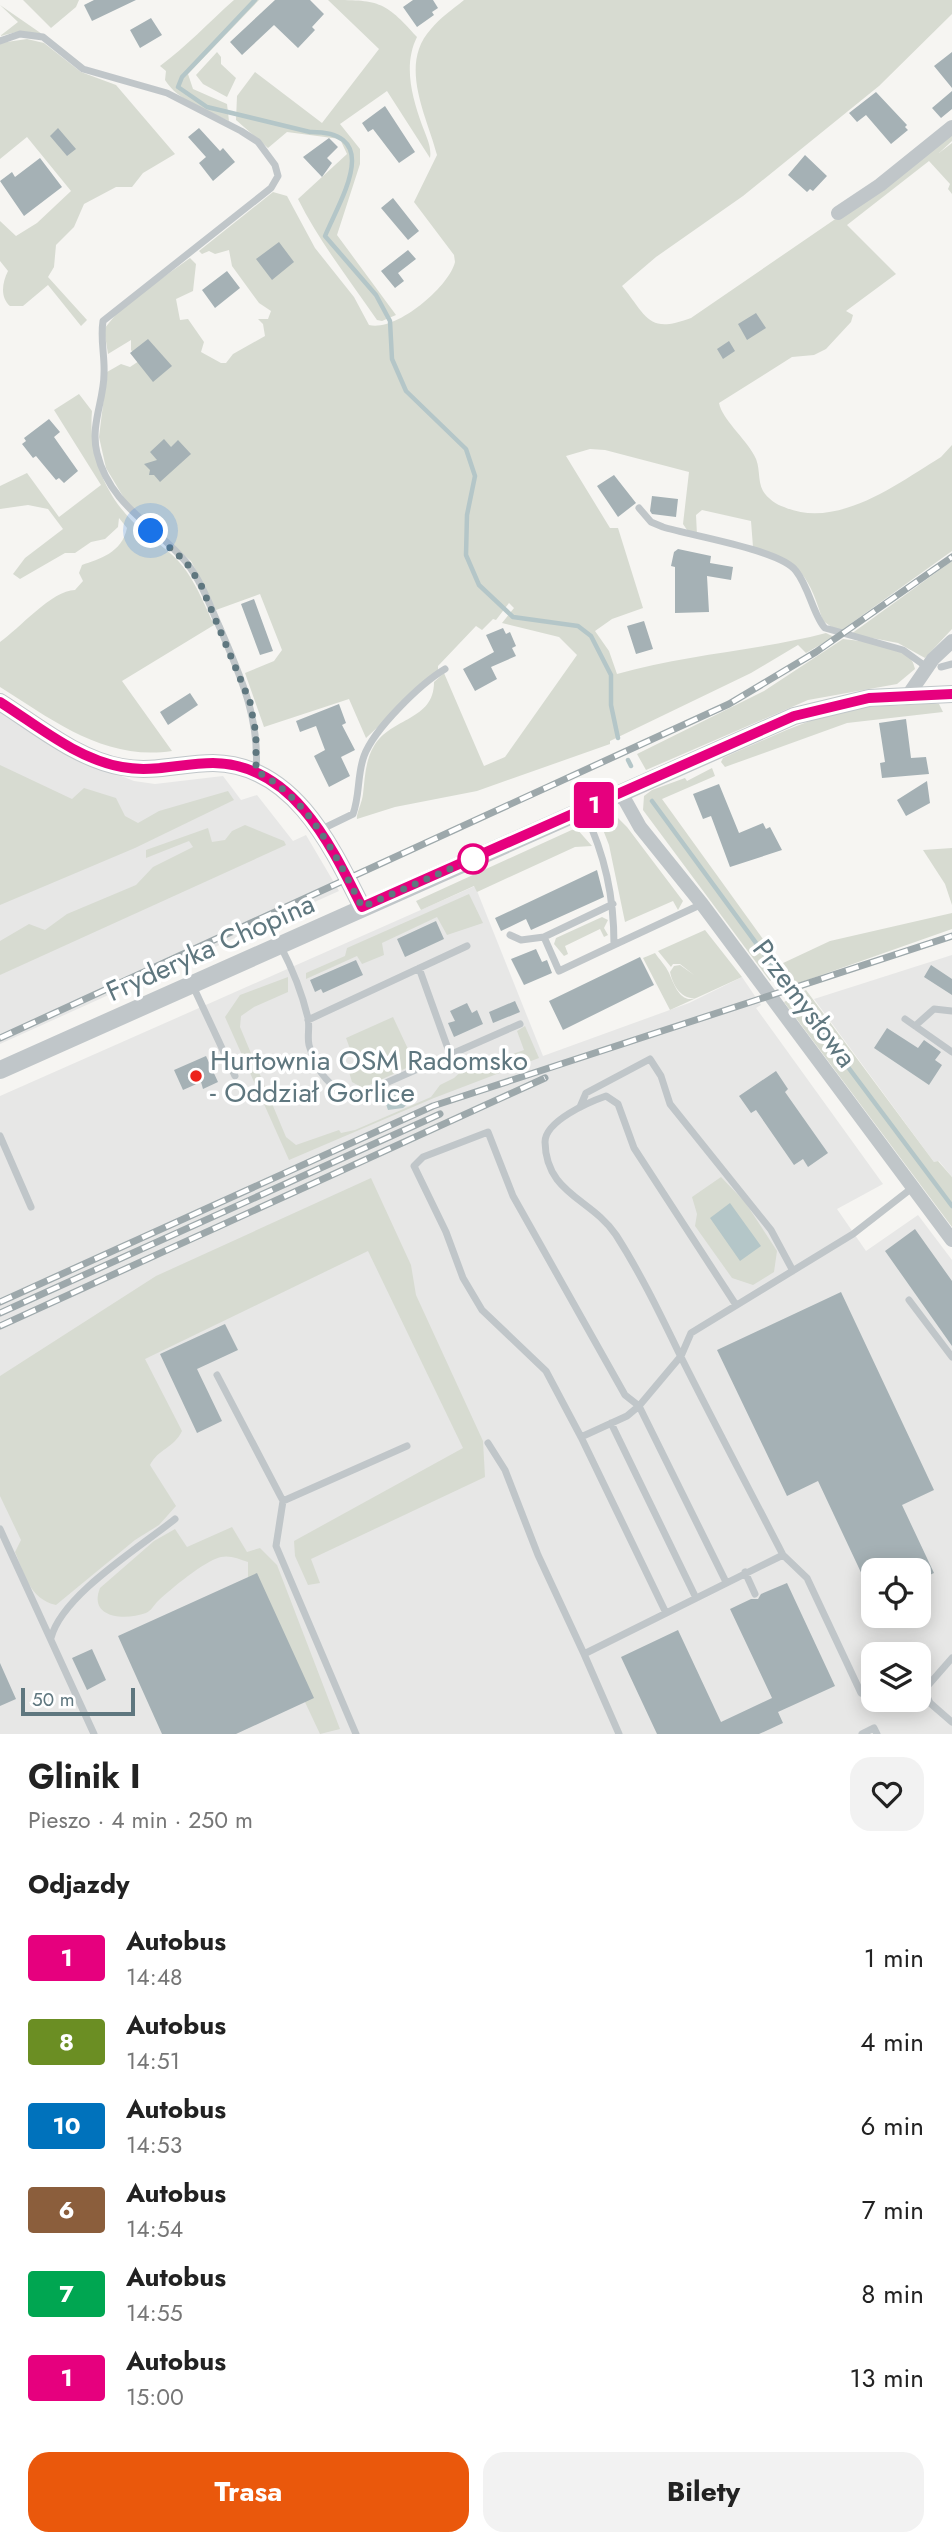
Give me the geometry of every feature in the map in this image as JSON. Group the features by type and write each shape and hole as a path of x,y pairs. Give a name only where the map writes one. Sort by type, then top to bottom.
{"street":[{"path":"838,213 880,185 952,127"},
{"path":"909,694 934,668 952,641"},
{"name":"Fryderyka Chopina","path":"0,1070 794,716 869,698 952,694"},
{"path":"0,702 92,759 141,770 213,763 256,771 275,781 319,830 362,907"},
{"name":"Przemysłowa","path":"621,793 640,827 702,904 952,1240"}],"lane":[{"path":"0,41 20,34 43,37 83,69 167,93 241,131 258,142 275,165 278,176 271,188 103,321 100,338 104,375 95,434 97,454 110,483 135,517 186,562 201,585 250,702 256,734 256,771"},
{"path":"639,508 651,522 663,527 784,559 809,590 818,619 825,628 904,650 934,668 952,664"},
{"path":"319,830 353,814 359,799 363,757 376,733 445,669"},
{"path":"583,810 605,862 613,904 614,944"},
{"path":"510,935 521,940 544,937 613,904"},
{"path":"544,937 559,971 702,904"},
{"path":"280,945 292,969 308,1020 309,1044 318,1067 330,1087 354,1097 451,1057 520,1024"},
{"path":"308,1020 467,946"},
{"path":"419,968 451,1057"},
{"path":"192,984 235,1076"},
{"path":"915,1026 934,1009 952,1011"},
{"path":"905,1019 952,1052"},
{"path":"580,1107 586,1093 650,1059 661,1076 670,1104 771,1230 793,1270"},
{"path":"736,1305 634,1148 618,1104 606,1096 580,1107 552,1127 545,1138 547,1161 558,1184 596,1213 615,1234 783,1555 807,1578 861,1693"},
{"path":"666,1613 546,1371 495,1326 463,1278 446,1232 414,1166 423,1157 488,1132 513,1196 625,1395 639,1406 726,1582"},
{"path":"0,1136 31,1207"},
{"path":"581,1437 639,1406 681,1356 691,1333 853,1234 912,1188"},
{"path":"909,1300 952,1357"},
{"path":"217,1375 283,1501 275,1546 356,1734"},
{"path":"611,1423 696,1598"},
{"path":"488,1443 505,1470 538,1555 619,1734"},
{"path":"283,1501 407,1446"},
{"path":"50,1639 54,1627 74,1599 175,1519"},
{"path":"0,1529 94,1734"},
{"path":"584,1654 783,1555"},
{"path":"745,1572 755,1594"},
{"path":"952,1658 924,1690 930,1703 952,1722"},
{"path":"862,1734 874,1728 877,1734"}],"shaded area":[{"path":"23,0 79,0 76,7 51,28"},
{"path":"234,0 259,0 188,74 193,89 227,104 229,121 177,94 165,80 166,71 160,66"},
{"path":"328,0 379,5 388,9 417,37 410,59 410,81 430,158 387,91 340,124 360,149 360,164 337,235 396,315 382,321 377,320 335,261 298,199 347,154 340,139 287,132 268,148 236,120 237,96 255,72 322,123 379,49"},
{"path":"464,0 952,0 952,14 879,86 743,196 656,257 622,286 650,320 666,324 691,318 882,187 952,128 952,141 939,153 952,143 952,194 948,189 950,184 929,161 847,225 896,274 846,311 853,315 851,322 826,349 814,355 792,357 719,403 724,415 756,459 761,487 765,494 778,505 804,513 825,513 866,501 941,457 952,445 952,551 839,632 823,621 813,592 792,564 753,547 751,521 702,510 696,515 697,535 689,533 683,524 689,472 605,450 590,449 566,456 610,528 618,528 643,608 612,619 595,631 609,651 617,674 826,633 834,637 806,653 798,645 751,673 610,741 610,744 477,791 395,807 357,819 367,764 374,746 391,729 427,704 434,682 444,673 484,766 505,757 577,655 559,637 502,623 514,608 509,603 496,620 493,619 482,630 476,626 438,666 438,671 366,738 349,699 264,727 245,673 274,661 282,650 260,594 216,610 191,561 130,508 106,468 99,437 107,372 121,364 130,367 139,361 131,350 131,340 108,354 104,329 122,307 190,258 196,264 193,291 176,299 180,320 188,319 204,342 201,352 226,363 233,354 265,336 263,324 258,319 268,319 271,311 259,303 232,266 229,250 215,254 209,251 202,254 199,251 273,192 287,196 315,248 354,297 369,325 393,322 420,306 443,283 455,262 454,255 414,202 437,155 418,91 417,58 421,43 431,29"},
{"path":"0,5 42,34 17,32 0,36 18,22"},
{"path":"27,39 44,43 81,72 116,85 175,154 143,173 132,187 116,187 84,204 74,227 56,245 54,267 48,277 87,320 81,326 48,285 23,306 10,306 3,294 8,271 0,261 0,221 16,236 37,223 71,191 27,137 0,159 0,43"},
{"path":"217,52 221,57 221,64 236,78 227,97 203,84 196,75"},
{"path":"79,394 92,411 93,445 110,492 130,519 183,566 214,625 122,681 172,751 148,753 102,744 60,725 0,687 0,642 56,596 75,590 83,581 79,573 82,565 109,554 120,543 127,528 119,518 118,527 105,539 91,542 75,553 65,553 20,579 13,574 25,558 63,529 48,509 28,505 0,509 0,486 27,473 59,517 101,485 54,410"},
{"path":"952,561 952,629 925,658 898,643 851,634"},
{"path":"843,639 896,649 912,660 915,669 897,684 808,700 646,770 637,754 764,691"},
{"path":"939,704 943,712 847,723 725,767 721,762 723,758 767,738 832,714 865,707"},
{"path":"0,712 60,752 134,781 155,784 223,776 241,800 257,795 293,841 306,835 339,891 0,1044"},
{"path":"0,765 72,799 84,788 116,798 125,816 138,823 159,811 228,791 234,800 135,848 0,905"},
{"path":"712,768 715,776 662,799 781,964 830,941 952,913 952,929 796,984 784,970 770,981 643,810 644,796 652,790 685,778 687,781"},
{"path":"608,815 618,818 627,827 683,901 678,910 673,901 625,922 609,845 598,817"},
{"path":"245,825 284,841 286,845 0,975 0,941 29,924 45,930 67,914 136,885 153,867 193,847 189,841 146,858 146,850 208,828 212,842 225,840 232,831"},
{"path":"576,828 592,846 575,847 477,892 474,886 421,910 416,901"},
{"path":"952,848 952,905 945,884 923,850"},
{"path":"475,886 543,1056 689,1003 742,977 761,1005 756,1008 883,1184 837,1209 866,1251 918,1215 952,1260 952,1734 0,1734 0,1096"},
{"path":"469,894 483,923 447,935 437,917 382,943 384,955 362,964 357,956 306,979 306,973 345,956 347,948"},
{"path":"602,917 608,920 604,928 608,935 604,937 600,929 565,946 568,954 564,956 554,944 556,938"},
{"path":"705,930 742,977 670,1010 643,958 655,953 673,980 670,972 674,966 680,965 694,975 680,964 673,964 671,967 658,951"},
{"path":"952,955 952,1177 939,1161 934,1162 814,999"},
{"path":"288,977 288,992 254,1007 241,1016 240,1027 286,1137 296,1145 339,1130 341,1133 355,1130 431,1097 440,1085 454,1078 469,1064 500,1063 510,1055 524,1050 517,1031 525,1026 539,1058 434,1098 289,1160 225,1017 240,995"},
{"path":"806,990 934,1162 938,1161 952,1177 952,1227 784,1002"},
{"path":"393,1017 415,1064 363,1088 352,1082 349,1072 356,1065 346,1038"},
{"path":"404,1086 411,1092 410,1102 403,1108 388,1110 384,1098"},
{"path":"721,1177 745,1202 777,1251 774,1272 753,1285 732,1278 695,1226 697,1214 692,1197"},
{"path":"371,1178 411,1265 416,1295 483,1441 485,1477 311,1559 320,1583 308,1585 295,1556 294,1541 463,1448 368,1251 145,1359 182,1431 150,1465 176,1506 159,1525 135,1540 56,1605 40,1597 30,1585 15,1552 21,1540 0,1496 0,1376 156,1276"},
{"path":"730,1203 761,1246 740,1261 710,1218"},
{"path":"232,1527 247,1552 260,1548 277,1565 340,1729 320,1734 248,1581 248,1562 228,1557 214,1560 179,1583 146,1613 119,1617 110,1615 99,1606 100,1588 154,1541 175,1529 187,1547"}],"building":[{"path":"94,0 136,0 92,21 84,5"},
{"path":"275,0 310,0 324,14 312,27 315,30 298,48 274,25 242,55 230,42"},
{"path":"413,0 433,0 438,8 432,12 434,15 417,27 403,7"},
{"path":"151,18 162,35 140,48 130,30"},
{"path":"952,52 952,88 934,66"},
{"path":"952,91 952,109 941,118 932,108"},
{"path":"876,92 907,125 905,127 908,130 891,144 866,115 857,122 849,113"},
{"path":"385,106 415,152 399,163 373,129 368,132 362,123"},
{"path":"58,128 76,149 67,156 50,136"},
{"path":"199,128 220,151 223,148 235,162 213,181 199,163 206,157 188,137"},
{"path":"329,138 338,147 327,158 332,163 322,177 303,157"},
{"path":"805,155 827,176 813,191 810,189 807,192 788,175"},
{"path":"40,158 62,187 24,216 0,181 12,172 15,177"},
{"path":"393,198 419,231 408,240 381,208"},
{"path":"279,242 294,262 272,280 256,259"},
{"path":"408,250 416,259 398,273 404,281 395,288 381,271"},
{"path":"227,271 240,288 215,308 202,290"},
{"path":"756,313 766,328 747,340 738,324"},
{"path":"148,339 172,366 153,382 130,353"},
{"path":"729,341 735,351 723,359 717,349"},
{"path":"49,419 60,432 54,437 78,471 64,483 59,478 56,480 22,444 26,441 24,438"},
{"path":"164,439 171,447 178,440 191,454 160,482 154,475 149,475 150,470 144,464 157,460 150,452"},
{"path":"614,475 636,503 618,517 597,486"},
{"path":"652,496 678,499 676,517 652,514"},
{"path":"678,549 711,556 710,563 733,567 731,580 707,576 709,612 675,613 675,567 671,566 674,552"},
{"path":"254,599 273,651 260,655 241,604"},
{"path":"644,621 653,649 636,654 627,626"},
{"path":"503,628 506,634 510,632 516,646 512,648 516,656 491,667 497,679 475,691 463,669 494,652 486,635"},
{"path":"190,693 198,705 168,725 160,712"},
{"path":"339,704 346,723 342,725 355,750 341,757 350,776 329,787 314,756 325,750 316,726 300,732 296,721"},
{"path":"906,719 911,758 926,757 929,774 882,778 880,763 885,762 879,723"},
{"path":"927,781 930,803 906,816 897,800"},
{"path":"719,784 739,833 763,823 766,829 770,827 782,850 730,867 711,816 703,819 693,794"},
{"path":"597,870 604,897 531,930 526,919 501,931 495,918"},
{"path":"436,921 444,939 405,957 397,939"},
{"path":"536,949 542,962 547,960 552,973 524,985 511,959"},
{"path":"640,957 654,985 563,1030 549,1001"},
{"path":"356,960 363,975 323,993 321,989 315,992 310,980"},
{"path":"931,965 952,979 952,995 924,977"},
{"path":"515,1001 520,1012 493,1023 489,1012"},
{"path":"467,1003 472,1013 477,1010 483,1024 454,1037 448,1023 455,1021 450,1011"},
{"path":"887,1028 918,1048 924,1040 941,1052 935,1060 942,1065 929,1085 874,1048"},
{"name":"Hurtownia OSM Radomsko - Oddział Gorlice","path":"206,1056 218,1082 203,1089 201,1082 183,1090 174,1070"},
{"path":"776,1071 788,1089 785,1092 828,1153 808,1167 803,1159 794,1165 756,1110 751,1113 739,1096"},
{"path":"915,1229 952,1281 952,1346 885,1251"},
{"path":"841,1292 934,1490 902,1505 927,1558 861,1558 861,1572 818,1481 787,1496 717,1350"},
{"path":"225,1324 238,1350 197,1369 222,1421 197,1433 160,1354"},
{"path":"257,1573 314,1698 236,1734 162,1734 118,1636"},
{"path":"787,1583 835,1686 778,1712 783,1723 759,1734 657,1734 621,1657 678,1630 721,1722 772,1698 730,1609 751,1599 758,1599 761,1594"},
{"path":"92,1649 106,1680 87,1690 72,1658"},
{"path":"0,1663 16,1699 0,1706"}],"waterway":[{"path":"255,0 182,77 178,87 207,107 333,135 346,142 351,154 351,169 347,186 325,236 376,295 390,321 392,359 406,391 466,449 475,476 467,515 466,555 479,585 513,617 578,626 591,636 611,675 611,705 618,738"},
{"path":"628,760 631,766"},
{"path":"652,801 778,973"},
{"path":"797,999 952,1206"}],"railway":[{"path":"0,1038 729,704 816,652 952,557"},
{"path":"0,1302 433,1106 952,936"},
{"path":"0,1326 545,1078"},
{"path":"0,1313 440,1114"}],"bus line":[{"name":"1","path":"0,702 92,759 141,770 192,764 234,765 256,771 275,781 319,830 362,907 794,716 869,698 952,694"}],"place":[{"name":"Hurtownia OSM Radomsko - Oddział Gorlice","path":"196,1076"}],"route":[{"path":"151,531 186,562 201,585 233,657 250,702 256,734 256,771 275,781 306,813 331,849 362,907 473,859"}]}
